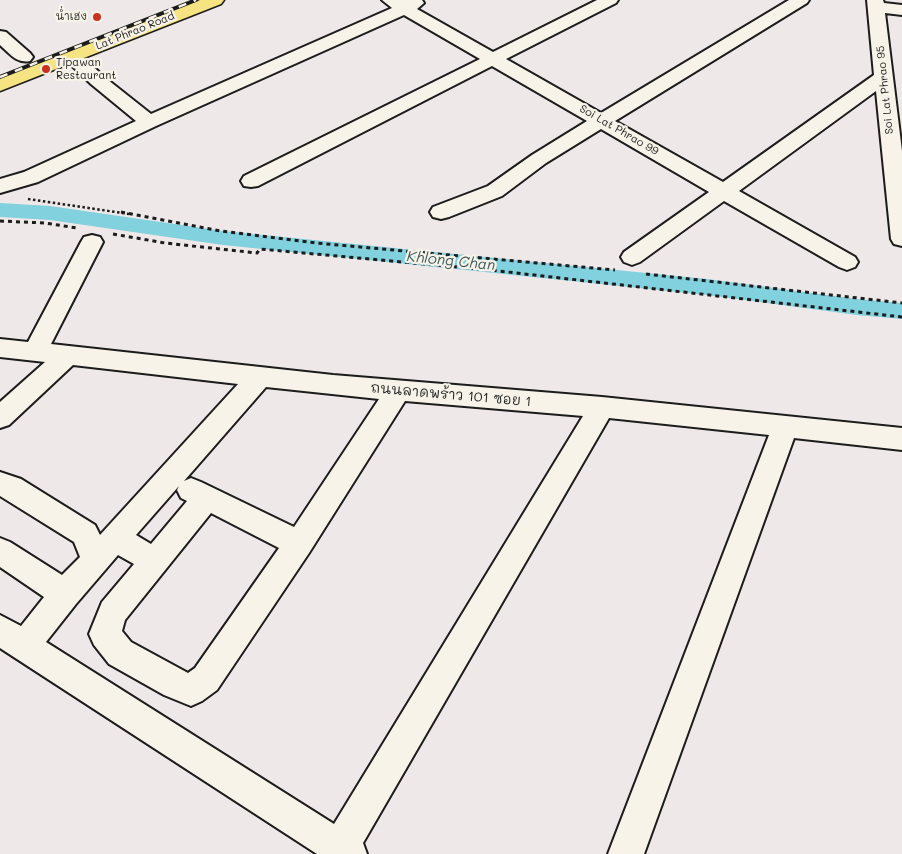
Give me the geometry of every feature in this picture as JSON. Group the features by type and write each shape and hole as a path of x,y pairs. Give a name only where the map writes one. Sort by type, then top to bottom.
{"main road":[{"name":"Lat Phrao Road","path":"16,60 173,0"},
{"name":"Lat Phrao Road","path":"0,85 215,0"}],"street":[{"path":"0,186 31,177 398,4 423,0"},
{"path":"251,181 610,0"},
{"path":"441,212 494,191 539,160 801,0"},
{"name":"Soi Lat Phrao 99","path":"398,4 847,262"},
{"path":"876,8 902,10"},
{"path":"876,8 902,21"},
{"name":"Soi Lat Phrao 95","path":"876,8 902,239"},
{"path":"0,36 16,60"},
{"path":"72,56 97,80 149,122"},
{"path":"632,267 724,190 883,77"},
{"path":"35,352 95,235"},
{"name":"ถนนลาดพร้าว 101 ซอย 1","path":"0,348 260,377 602,407 902,439"},
{"path":"0,418 69,355"},
{"path":"260,377 66,594 12,638 341,852 602,407"},
{"path":"299,544 199,493 154,560 112,612 104,634 120,653 175,684 191,690 206,679 299,544 398,390"},
{"path":"626,854 786,427"},
{"path":"0,484 11,487 85,534 96,561"},
{"path":"116,539 154,560"},
{"path":"0,551 66,594"}],"path":[{"path":"26,199 126,213 221,231 307,242 632,267 902,304"},
{"path":"0,221 45,223 95,235 258,254 260,249 490,270 902,317"}],"waterway":[{"name":"Khlong Chan","path":"0,210 50,213 223,238 707,287 857,307 902,311"}],"railway":[{"path":"0,77 196,0"}],"place":[{"name":"น่ำเฮง","path":"97,17"},
{"name":"Tipawan Restaurant","path":"46,69"}]}
